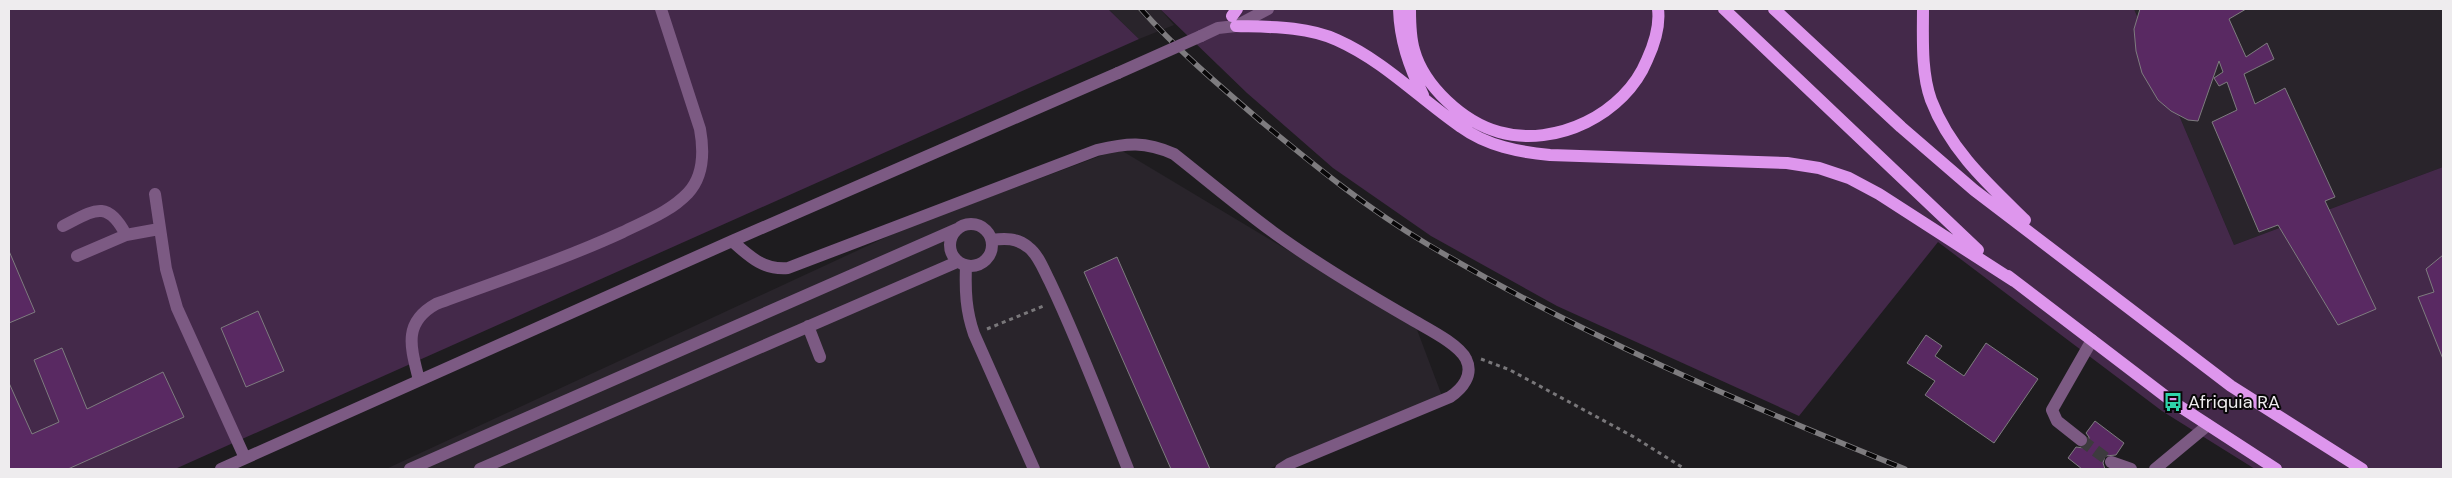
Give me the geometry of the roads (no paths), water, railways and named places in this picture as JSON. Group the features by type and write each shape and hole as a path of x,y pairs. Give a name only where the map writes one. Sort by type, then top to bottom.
{"main road":[{"path":"1399,9 1401,36 1406,58 1424,97"},
{"path":"1410,9 1414,51 1422,69 1446,100 1473,120 1499,132 1525,135 1553,133 1580,125 1605,112 1626,95 1641,76 1653,46 1658,9"},
{"path":"1724,9 1951,226 2014,281 2173,402 2276,469"},
{"path":"1774,9 1901,128 1974,190 2231,386 2362,469"},
{"path":"1923,9 1923,54 1930,99 1945,130 1968,164 2060,256"},
{"path":"1235,17 1336,39 1371,58 1462,128 1489,142 1519,152 1550,156 1747,160 1819,168 1848,178 1879,194 2014,281"}],"street":[{"path":"419,380 410,341 412,330 424,311 436,304 580,251 654,217 673,206 688,192 702,164 703,148 700,129 661,9"},
{"path":"221,469 732,241 1201,36 1218,28 1245,9"},
{"path":"1235,17 1268,9"},
{"path":"732,241 764,266 776,269 788,268 1097,150 1137,143 1156,146 1174,154 1280,237 1353,286 1431,331 1460,352 1467,360 1468,375 1460,388 1450,397 1281,469"},
{"path":"155,194 167,276 179,315 245,458"},
{"path":"63,226 93,211 104,211 115,216 126,235"},
{"path":"410,469 964,225 978,225 989,234 992,240 992,248 986,261 973,267 961,264 808,326 480,469"},
{"path":"77,256 126,235 159,229"},
{"path":"957,229 952,236 950,245 952,254 961,264 968,317 1034,469"},
{"path":"992,240 1004,238 1017,240 1028,247 1037,257 1058,300 1128,469"},
{"path":"808,326 820,357"},
{"path":"2081,440 2057,421 2052,410 2092,340"},
{"path":"2155,469 2208,425"},
{"path":"2110,462 2131,469"}],"tunnel":[{"path":"2081,440 2111,462"}],"railway":[{"path":"1141,9 1169,39 1247,109 1322,171 1405,231 1542,308 1661,366 1905,469"}],"place":[{"name":"Afriquia RA","path":"2173,402"}]}
